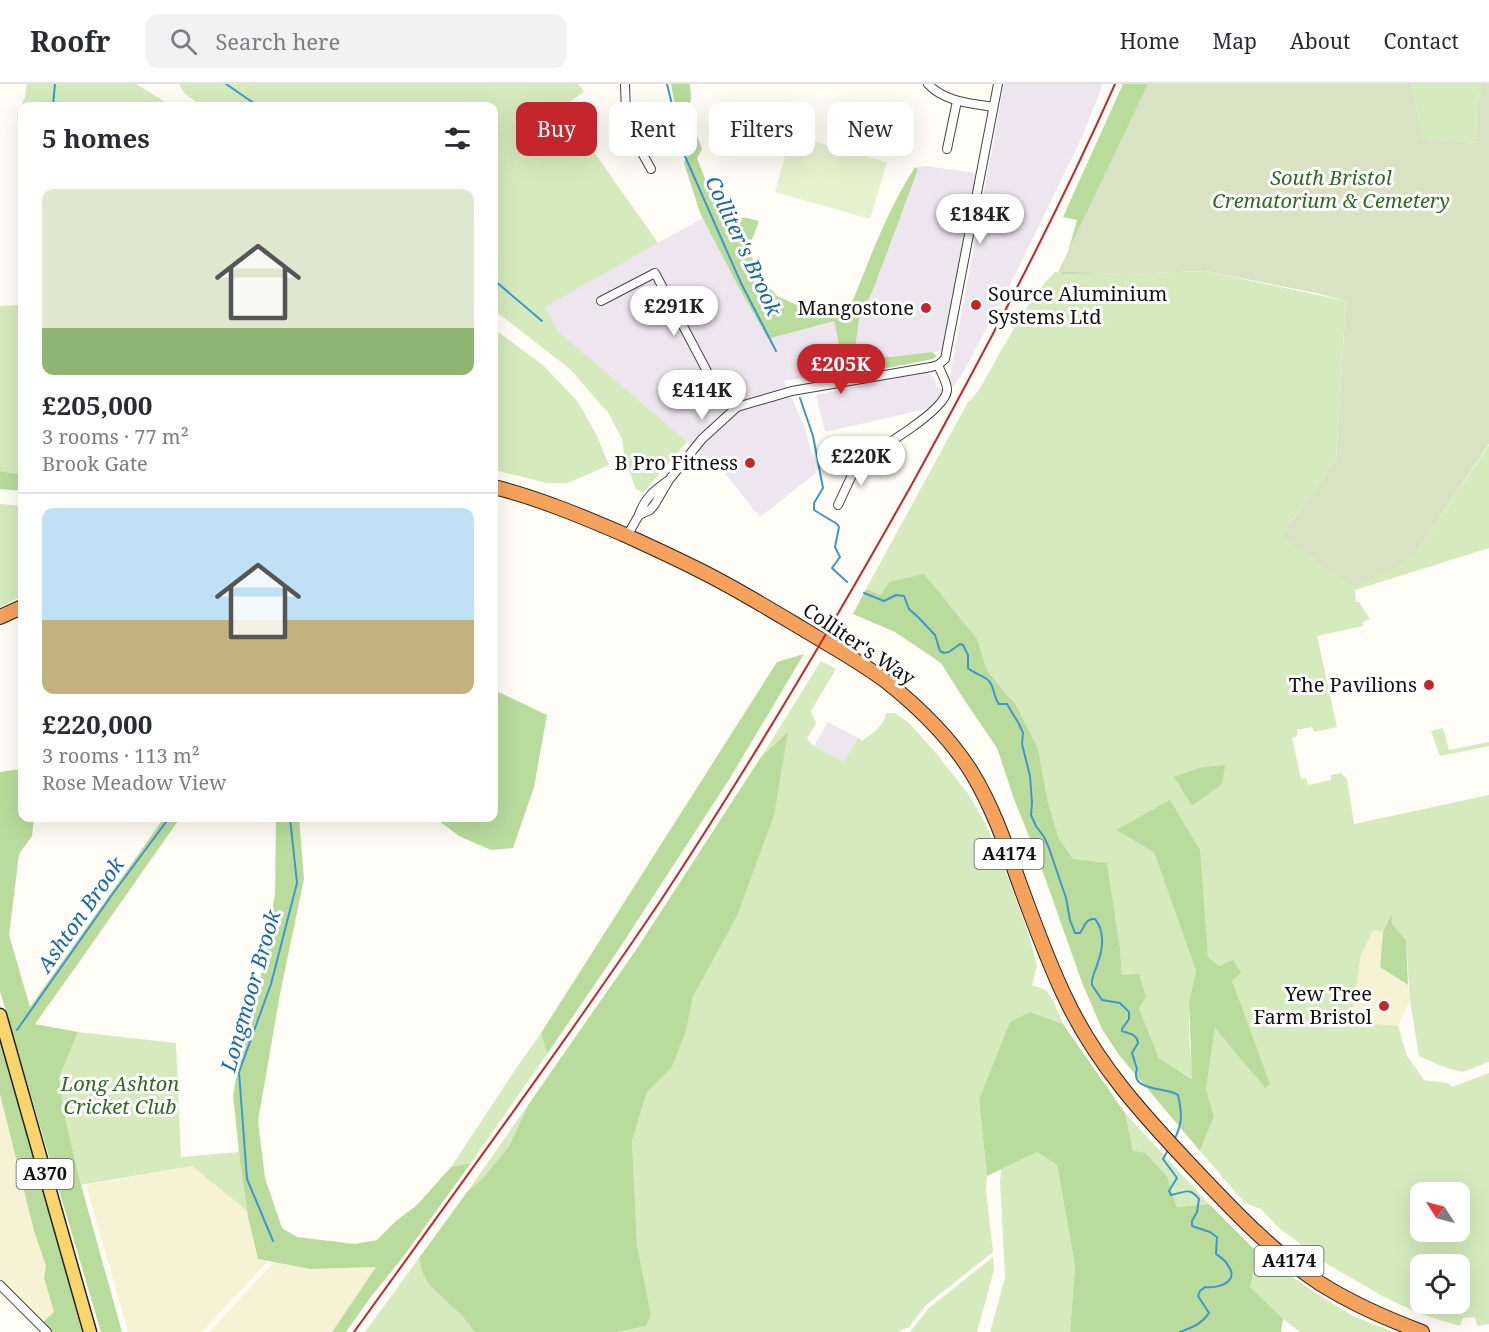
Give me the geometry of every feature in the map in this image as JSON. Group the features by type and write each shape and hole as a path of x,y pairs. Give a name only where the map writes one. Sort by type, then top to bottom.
{"highway":[{"name":"Colliter's Way","path":"498,488 540,500 627,536 698,569 860,664 893,687 913,705 940,732 971,771 1002,833 1024,897 1066,1000 1089,1040 1124,1092 1226,1203 1286,1259 1324,1286 1354,1303 1422,1332"},
{"path":"0,616 18,608"},
{"path":"0,622 18,609"}],"main road":[{"name":"A370","path":"0,1015 90,1332"}],"street":[{"path":"624,84 626,115 630,131 651,169"},
{"path":"928,84 940,94 993,107"},
{"path":"627,536 639,515 650,510 669,480 702,439 737,407 792,391 938,365 945,360 998,84"},
{"path":"947,149 957,100"},
{"path":"601,301 654,273 718,392 737,407"},
{"path":"838,464 860,458 916,425 936,407 947,394 947,386 938,365"},
{"path":"838,505 860,458"},
{"path":"0,1285 47,1332"}],"shaded area":[{"path":"1004,84 1103,84 1082,137 1016,273 953,387 949,381"},
{"path":"926,166 975,173 976,178 942,351 890,357 854,358 859,320 875,285 918,167"},
{"path":"703,218 768,339 834,321 845,372 784,381 805,428 816,473 760,517 723,471 674,433 559,332 544,306"},
{"path":"928,372 934,378 937,387 944,390 945,394 935,407 825,432 816,395"},
{"path":"828,722 858,738 844,763 814,746"},
{"path":"1373,930 1383,932 1380,967 1408,985 1410,1001 1398,1026 1351,1023 1361,955"},
{"path":"0,1094 34,1231 46,1266 44,1278 55,1312 43,1322 0,1278"},
{"path":"192,1166 247,1211 258,1259 268,1261 202,1332 128,1332 86,1185"},
{"path":"274,1262 311,1269 377,1267 332,1332 209,1332"}],"green space":[{"path":"27,84 136,84 165,102 23,102"},
{"path":"179,84 578,84 584,92 569,102 516,102 516,156 597,156 658,243 545,307 559,332 687,442 643,493 636,489 624,454 622,439 609,414 570,369 498,313 498,102 196,102 184,93"},
{"path":"671,84 690,84 690,102 674,102"},
{"path":"1123,84 1154,84 1100,273 1062,274 1077,220 1063,217"},
{"name":"South Bristol Crematorium & Cemetery","path":"1148,84 1411,84 1424,139 1476,143 1477,104 1482,84 1489,84 1489,444 1416,553 1389,571 1355,587 1281,536 1336,459 1346,301 1205,271 1127,274 1058,272"},
{"path":"1411,84 1482,84 1477,104 1476,143 1424,139"},
{"path":"697,136 702,149 697,158 712,197 724,218 747,218 759,221 748,250 763,280 777,296 819,315 822,311 834,313 850,308 887,218 915,167 918,169 875,285 859,320 854,357 890,357 932,352 937,356 933,359 847,376 834,321 768,339 700,213 684,163 687,156 697,156"},
{"path":"815,142 827,145 827,156 866,156 887,162 870,219 775,192 785,156 815,156"},
{"path":"1205,271 1346,301 1336,459 1281,536 1416,553 1489,445 1489,548 1355,590 1356,602 1359,602 1370,619 1363,622 1363,626 1317,636 1337,727 1314,732 1312,727 1297,730 1297,736 1292,738 1301,779 1306,778 1308,785 1331,780 1331,775 1341,773 1347,779 1354,824 1489,795 1489,1062 1462,1072 1446,1068 1419,1056 1410,1001 1406,940 1392,924 1390,915 1383,932 1373,930 1361,955 1351,1022 1398,1026 1407,1056 1424,1080 1448,1083 1452,1087 1489,1073 1489,1324 1477,1326 1475,1317 1463,1318 1460,1326 1421,1314 1470,1314 1470,1254 1410,1254 1410,1309 1384,1297 1322,1261 1278,1227 1261,1209 1245,1203 1200,1151 1214,1116 1206,1089 1215,1027 1264,1087 1270,1084 1231,981 1241,973 1219,966 1208,957 1204,917 1154,852 1196,971 1189,1002 1189,1039 1193,1079 1159,1058 1139,1008 1122,975 1107,864 1072,859 1059,839 1048,802 1038,748 1015,703 987,670 977,639 866,589 968,402 983,383 1028,306 1055,272 1127,274"},
{"path":"18,305 18,474 0,471 0,306"},
{"path":"498,332 543,365 578,402 597,436 609,465 568,483 547,483 498,471"},
{"path":"0,471 18,474 18,491 0,489"},
{"path":"0,504 18,506 18,598 0,607"},
{"path":"924,574 977,639 987,670 1015,703 1038,748 1048,802 1059,839 1073,859 1107,863 1122,975 1139,974 1146,997 1139,1008 1159,1058 1192,1079 1189,1002 1196,971 1154,852 1116,830 1170,800 1200,850 1208,957 1219,966 1233,960 1241,973 1232,981 1270,1084 1265,1088 1215,1028 1206,1089 1214,1116 1200,1151 1119,1055 1102,1029 1083,985 997,748 941,663 895,632 853,614 866,589 881,595 889,582"},
{"path":"804,654 730,778 619,949 547,1054 541,1033 777,662"},
{"path":"821,661 836,669 811,711 816,723 807,739 814,746 844,762 858,738 862,741 880,726 886,713 895,713 909,723 936,753 969,795 986,825 1004,866 1029,935 1037,966 1032,985 1046,990 1063,1024 1030,1012 979,1100 993,1252 926,1305 908,1328 899,1332 617,1332 646,1326 651,1315 637,1245 632,1141 647,1092 672,1066 686,1031 693,997 737,916 787,733 761,757"},
{"path":"498,692 547,715 534,787 513,848 491,850 459,836 440,822 498,822"},
{"path":"1443,728 1449,750 1489,742 1489,746 1440,756 1431,731"},
{"path":"788,732 774,815 737,916 693,997 686,1031 672,1067 647,1092 632,1141 637,1245 651,1315 646,1326 617,1332 475,1332 461,1315 428,1284 419,1258 467,1192 483,1178 509,1146 528,1105 638,947 761,757"},
{"path":"1225,765 1222,784 1192,806 1174,777 1199,768"},
{"path":"18,770 18,822 34,822 32,836 19,854 9,935 30,1007 161,822 177,822 35,1024 78,1032 59,1078 66,1122 81,1185 122,1332 101,1332 0,991 0,772"},
{"path":"276,822 299,822 304,879 280,994 258,1121 265,1178 282,1228 297,1237 355,1244 377,1240 417,1205 451,1167 471,1163 346,1332 332,1332 376,1267 311,1269 258,1259 248,1217 233,1095 241,1052 260,981 275,893"},
{"path":"1391,914 1392,924 1406,940 1408,985 1380,967 1383,932"},
{"path":"1030,1012 1063,1024 1125,1113 1133,1151 1145,1153 1167,1176 1177,1207 1209,1204 1258,1253 1250,1287 1283,1319 1281,1332 1070,1332 1075,1266 1057,1165 1037,1152 987,1176 979,1100 1010,1022"},
{"name":"Long Ashton Cricket Club","path":"78,1032 176,1043 181,1157 239,1152 247,1211 192,1166 81,1185 66,1122 59,1078"},
{"path":"541,1033 547,1054 471,1163 451,1167 515,1070"},
{"path":"0,1034 82,1332 52,1332 43,1322 54,1312 44,1278 46,1266 34,1231 0,1094"},
{"path":"528,1105 509,1146 483,1178 467,1192"},
{"path":"1125,1113 1209,1204 1177,1207 1167,1176 1133,1151"},
{"path":"1037,1152 1057,1165 1075,1266 1070,1332 990,1332 1005,1278 1001,1169"},
{"path":"1258,1253 1351,1315 1393,1332 1300,1332 1250,1287"},
{"path":"993,1257 994,1270 977,1332 910,1332 929,1308"},
{"path":"419,1258 428,1284 461,1315 475,1332 365,1332"}],"waterway":[{"name":"Longmoor Brook","path":"53,102 55,84"},
{"path":"226,84 252,102"},
{"name":"Colliter's Brook","path":"667,84 684,154 741,283 776,351"},
{"path":"498,283 542,321"},
{"name":"Colliter's Brook","path":"800,398 813,436 823,488 814,503 814,510 839,527 835,547 840,557 832,568 847,582"},
{"name":"Colliter's Brook","path":"864,593 884,601 896,595 904,596 909,609 935,635 940,651 949,652 960,644 963,645 968,655 968,668 989,681 999,704 1007,704 1019,724 1023,733 1022,744 1030,776 1031,815 1049,848 1075,933 1080,933 1086,923 1092,919 1095,919 1100,929 1101,951 1092,985 1102,1000 1120,1003 1129,1012 1129,1019 1122,1031 1133,1035 1138,1043 1132,1053 1138,1082 1150,1088 1178,1095 1181,1118 1174,1140"},
{"name":"Ashton Brook","path":"17,1030 166,822"},
{"name":"Longmoor Brook","path":"273,1241 247,1179 239,1072 271,984 297,883 290,822"},
{"name":"Colliter's Brook","path":"1168,1150 1163,1159 1177,1178 1169,1191 1171,1195 1189,1191 1199,1199 1192,1226 1217,1237 1216,1254 1231,1270 1230,1279 1226,1283 1216,1287 1205,1287 1200,1291 1198,1296 1209,1313 1200,1323 1180,1332"}],"railway":[{"path":"354,1332 624,955 759,746 882,537 966,386 1043,236 1115,84"}],"place":[{"name":"Source Aluminium Systems Ltd","path":"976,305"},
{"name":"Mangostone","path":"926,308"},
{"name":"B Pro Fitness","path":"750,463"},
{"name":"The Pavilions","path":"1429,685"},
{"name":"Yew Tree Farm Bristol","path":"1384,1006"}]}
